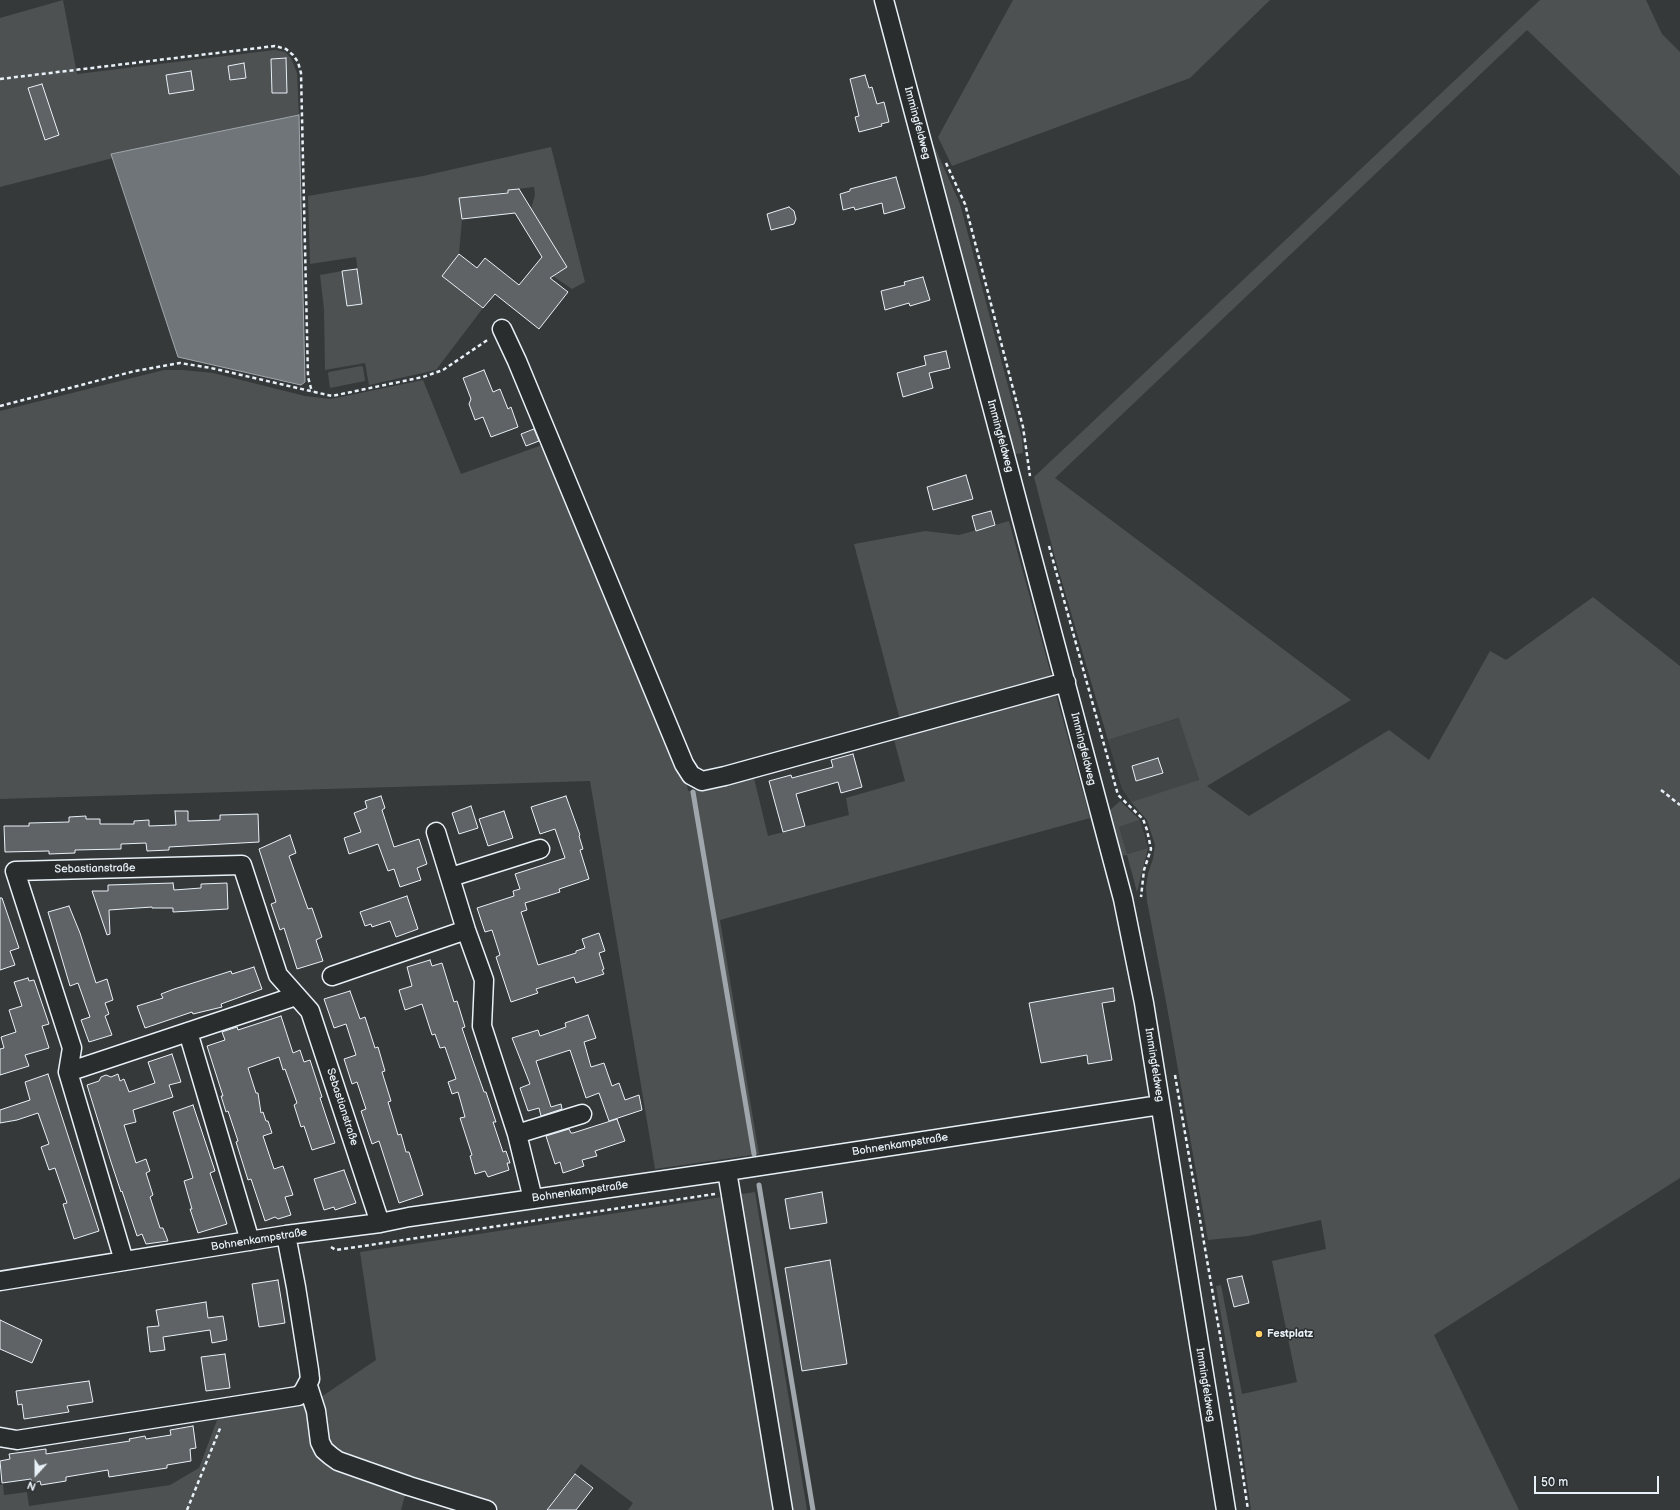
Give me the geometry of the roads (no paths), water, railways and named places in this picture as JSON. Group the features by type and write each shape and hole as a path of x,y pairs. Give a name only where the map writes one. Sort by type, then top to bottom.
{"street":[{"name":"Immingfeldweg","path":"884,0 1123,899 1144,1003 1226,1510"},
{"path":"502,329 517,361 684,764 691,775 702,781 725,776 1066,682"},
{"path":"436,832 466,930 484,980 482,1026 517,1134 533,1199"},
{"path":"451,877 540,849"},
{"name":"Sebastianstraße","path":"124,1261 68,1072 72,1048 15,871 242,865 278,975 310,1011 380,1223"},
{"path":"332,976 466,930"},
{"path":"68,1072 296,996"},
{"path":"188,1032 250,1241"},
{"name":"Bohnenkampstraße","path":"0,1281 250,1241 380,1223 1160,1105"},
{"path":"517,1134 582,1114"},
{"path":"727,1171 783,1510"},
{"path":"0,1437 17,1440 298,1396 308,1386 310,1379 296,1288 286,1236"},
{"path":"308,1386 316,1411 320,1442 324,1450 338,1461 409,1486 487,1510"}],"waterway":[{"path":"693,792 754,1154"},
{"path":"759,1185 813,1510"}],"place":[{"name":"Festplatz","path":"1259,1334"}]}
